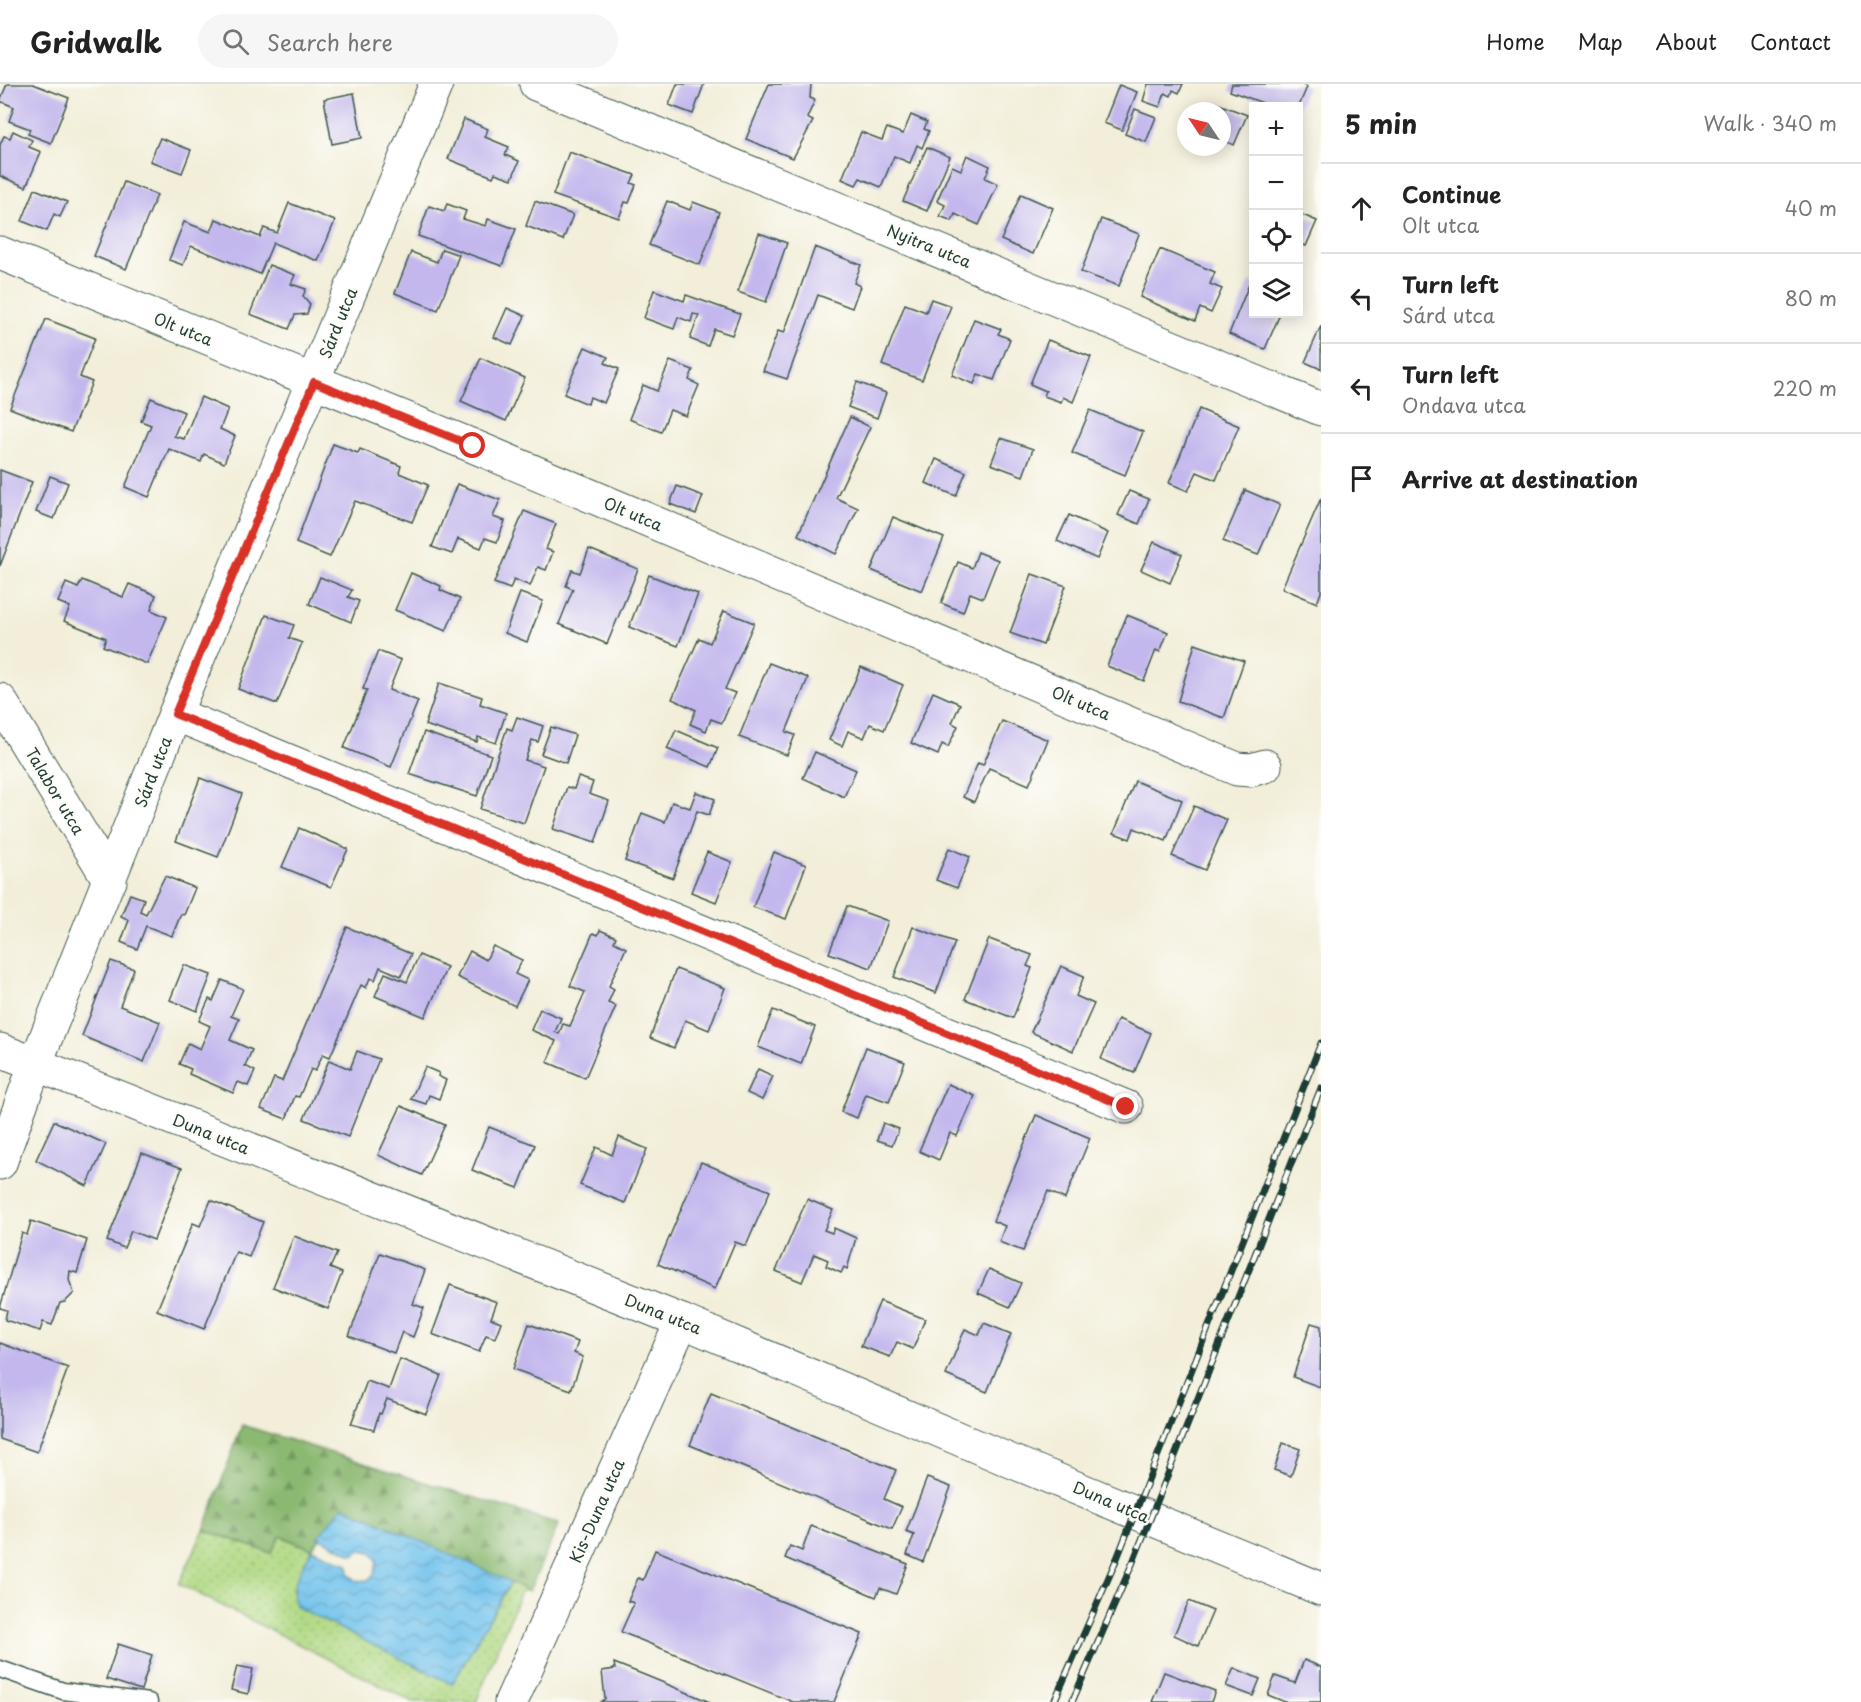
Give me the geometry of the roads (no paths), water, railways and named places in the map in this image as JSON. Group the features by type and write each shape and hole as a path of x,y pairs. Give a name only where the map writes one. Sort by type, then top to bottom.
{"street":[{"name":"Sárd utca","path":"0,1163 35,1065 175,714 436,84"},
{"name":"Nyitra utca","path":"536,84 1321,409"},
{"name":"Olt utca","path":"0,253 484,451 1237,769 1251,770 1265,766"},
{"name":"Talabor utca","path":"0,700 110,881"},
{"path":"175,714 1126,1107"},
{"name":"Duna utca","path":"0,1050 682,1321 1011,1461 1321,1588"},
{"name":"Kis-Duna utca","path":"512,1702 682,1321"}],"lane":[{"path":"0,1669 63,1691 149,1702"},
{"path":"63,1691 81,1702"}],"water":[{"path":"343,1506 511,1582 452,1684 298,1608 294,1601 294,1586 312,1549 348,1564 349,1574 357,1581 368,1580 375,1573 377,1560 371,1552 361,1550 353,1555 318,1537"}],"railway":[{"path":"1054,1702 1118,1556 1321,1043"},
{"path":"1072,1702 1133,1562 1321,1088"}]}
